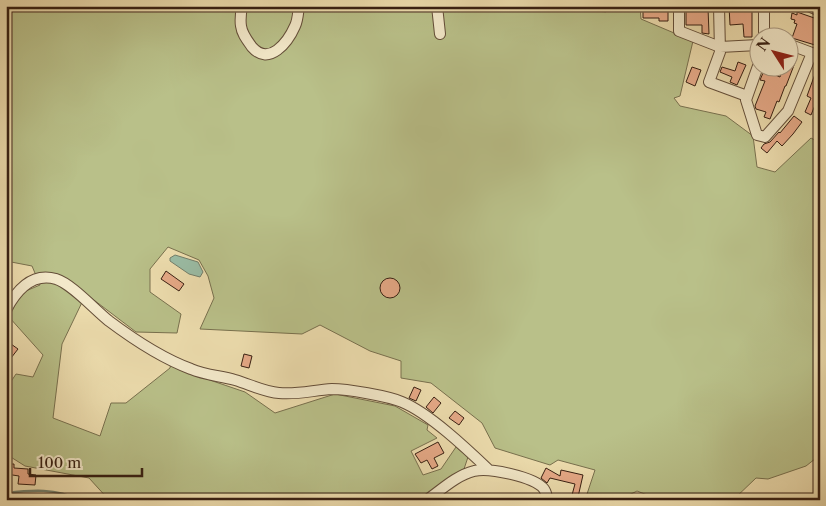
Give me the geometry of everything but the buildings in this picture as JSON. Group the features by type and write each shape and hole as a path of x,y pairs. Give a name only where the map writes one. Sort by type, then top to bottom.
{"street":[{"path":"242,6 241,26 245,38 256,51 264,55 272,54 284,44 296,24 299,6"},
{"path":"436,6 440,34"},
{"path":"679,6 679,31 720,47 748,46"},
{"path":"719,6 720,47 709,82 747,96"},
{"path":"764,6 764,28"},
{"path":"808,6 820,11"},
{"path":"754,78 746,100 757,135 765,137 788,111 816,54 798,48"},
{"path":"6,310 19,290 32,280 45,278 57,280 67,285 136,340 192,370 234,379 277,393 294,394 333,389 382,396 402,402 421,413 489,470"},
{"path":"428,500 453,481 473,471 489,470 524,478 538,484 544,488 547,500"},
{"path":"810,500 820,499"}],"shaded area":[{"path":"6,6 578,6 579,9 606,12 607,6 640,6 641,19 693,41 680,96 674,98 680,106 726,116 753,136 757,167 775,172 811,138 820,143 820,455 806,466 768,479 756,478 733,500 660,500 637,491 619,500 585,500 595,470 558,460 550,465 495,448 482,423 431,383 401,378 401,361 370,351 320,325 302,334 200,329 214,298 208,276 199,260 168,247 150,269 150,292 181,314 177,333 136,332 86,294 62,344 53,418 100,436 111,403 126,403 170,368 171,363 195,375 245,392 275,413 335,394 395,406 428,425 427,430 437,438 411,451 423,475 441,469 456,447 468,457 464,469 434,488 441,500 109,500 89,478 25,466 6,454 6,389 16,374 33,377 43,355 9,317 21,293 40,285 32,266 6,261"},
{"path":"175,255 198,262 203,272 200,277 189,274 170,261 170,258"}],"waterway":[{"path":"6,493 53,492 62,493 79,500"}]}
